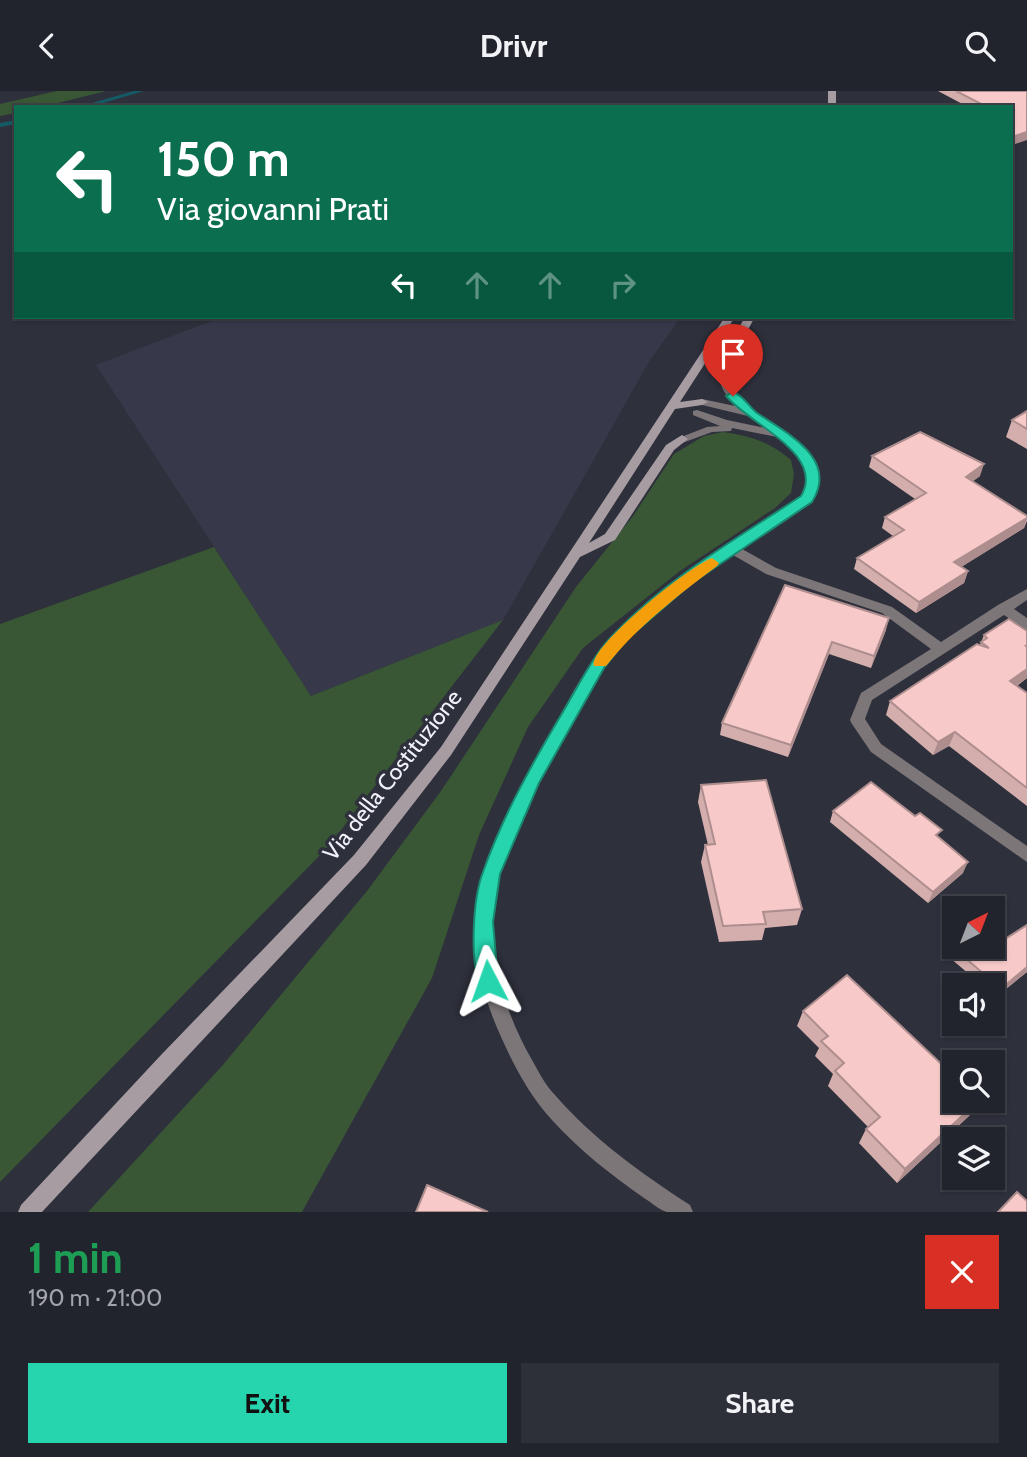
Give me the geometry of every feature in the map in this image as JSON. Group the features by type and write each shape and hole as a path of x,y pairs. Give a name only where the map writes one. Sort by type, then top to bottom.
{"main road":[{"path":"691,406 683,392 729,319"},
{"path":"728,356 749,319"},
{"name":"Via della Costituzione","path":"28,1212 360,860 446,751 576,556 691,406"},
{"path":"576,556 610,537 670,448 682,439"}],"street":[{"path":"683,1212 601,1153 547,1101 506,1036 488,981 483,922 491,874 508,828 531,781 599,664 621,636 647,611 687,579 807,499 814,486 813,470 806,457 784,436 749,413 724,382 722,372 728,356"},
{"path":"691,406 749,413"},
{"path":"691,406 744,429"},
{"path":"682,439 711,429 744,429 784,436"},
{"path":"734,550 771,571 887,610 940,647"},
{"path":"1027,594 940,647 866,697 856,720 876,748 1027,855"},
{"path":"1003,608 1027,625"}],"shaded area":[{"path":"217,319 680,319 650,360 503,620 311,696 96,365"}],"green space":[{"path":"57,91 106,91 50,105 14,105 14,113 0,116 0,104"},
{"path":"723,432 760,441 791,460 794,474 791,493 775,508 680,571 583,648 528,727 479,835 432,978 302,1212 88,1212 222,1066 367,891 441,791 576,587 633,516 674,454 704,436"},
{"path":"214,547 311,696 503,620 328,847 0,1182 0,624"}],"building":[{"path":"956,91 1027,91 1027,132 1013,137 1013,105 983,105"},
{"path":"1027,411 1027,429 1012,420"},
{"path":"920,432 984,464 966,477 1027,518 954,562 968,571 919,602 857,558 904,530 885,517 926,493 872,456"},
{"path":"785,585 889,618 874,656 832,642 791,745 722,723"},
{"path":"1009,619 1027,631 1027,669 1010,681 1027,693 1027,788 955,732 938,742 890,701 977,644 989,648 981,642 987,638 984,635"},
{"path":"766,780 802,909 763,912 766,924 723,926 705,845 715,844 701,785"},
{"path":"871,782 915,816 920,813 942,830 936,835 968,862 933,892 833,811"},
{"path":"1027,925 1027,967 1005,986 1005,973 983,973 966,959 1005,959 1005,939"},
{"path":"847,975 942,1065 942,1113 965,1113 950,1127 942,1127 942,1135 905,1169 866,1129 880,1117 835,1071 844,1063 821,1041 828,1036 803,1011"},
{"path":"427,1185 488,1212 416,1212"},
{"path":"1017,1192 1027,1201 1027,1212 998,1212"}],"waterway":[{"path":"88,105 141,91"},
{"path":"0,125 14,122"}],"slow traffic":[{"path":"600,662 621,636 647,611 712,563"}],"route":[{"path":"488,981 483,922 491,874 508,828 531,781 599,664 621,636 647,611 687,579 807,499 814,486 813,470 806,457 784,436 749,413 733,396"}]}
